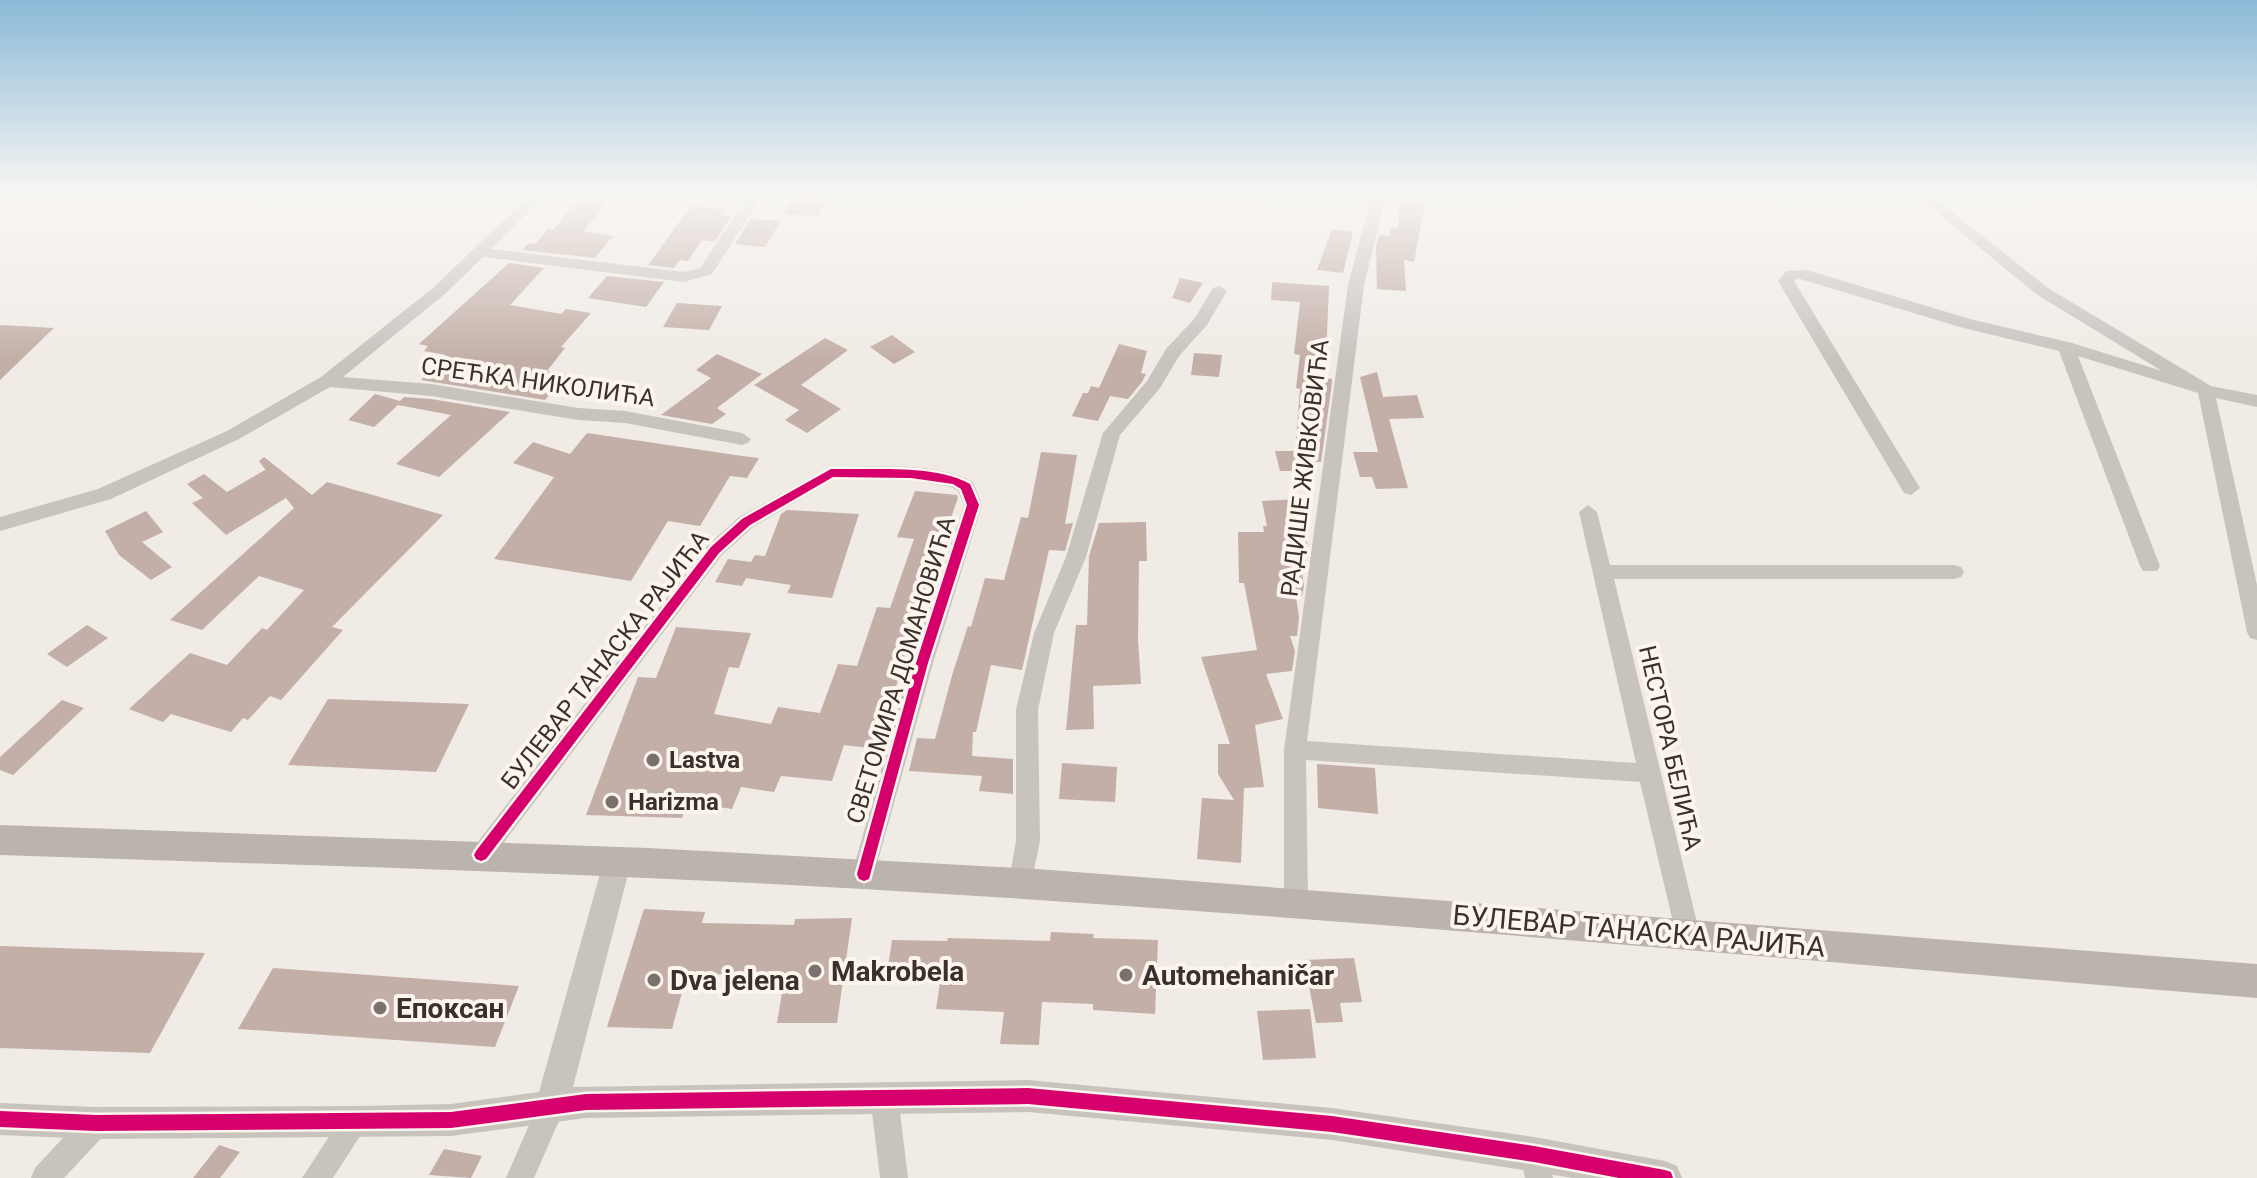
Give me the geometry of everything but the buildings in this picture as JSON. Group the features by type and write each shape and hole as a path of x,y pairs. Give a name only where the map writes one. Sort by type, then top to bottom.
{"main road":[{"name":"БУЛЕВАР ТАНАСКА РАЈИЋА","path":"0,840 481,855 864,874 1296,903 2257,981"}],"street":[{"path":"0,524 104,494 233,435 327,381 440,290 479,252 684,277 697,275 709,268 720,251"},
{"name":"РАДИШЕ ЖИВКОВИЋА","path":"1296,903 1295,750 1344,368 1356,285 1365,251"},
{"path":"1992,251 2042,291 2206,390 2257,632"},
{"path":"1911,488 1786,281 1787,277 1801,273 1966,323 2066,347 2206,390 2257,401"},
{"path":"1020,885 1028,841 1027,710 1044,633 1076,557 1112,433 1154,384 1172,353 1201,321 1219,291"},
{"path":"2066,347 2150,566"},
{"name":"СРЕЋКА НИКОЛИЋА","path":"327,381 431,390 578,414 625,417 742,439"},
{"name":"БУЛЕВАР ТАНАСКА РАЈИЋА","path":"481,855 715,550 746,522 831,473 911,474"},
{"name":"СВЕТОМИРА ДОМАНОВИЋА","path":"864,874 922,663 973,505 966,487 956,481 911,474"},
{"name":"НЕСТОРА БЕЛИЋА","path":"1588,512 1688,935"},
{"path":"1601,572 1954,572"},
{"path":"1295,750 1649,773"},
{"path":"520,1178 552,1105 617,863"},
{"path":"884,1096 894,1178"},
{"path":"0,1119 96,1123 451,1120 552,1105 629,1100 1028,1096 1332,1124 1537,1166 1665,1178"},
{"path":"316,1178 355,1122"},
{"path":"45,1178 96,1123"}],"cycle path":[{"path":"481,855 715,550 746,522 831,473 911,474 956,481 966,487 973,505 922,663 864,874"},
{"path":"0,1119 96,1123 451,1120 586,1102 1028,1096 1332,1124 1534,1154 1665,1178"}],"place":[{"name":"Lastva","path":"653,760"},
{"name":"Harizma","path":"612,802"},
{"name":"Makrobela","path":"815,971"},
{"name":"Automehaničar","path":"1126,975"},
{"name":"Dva jelena","path":"654,980"},
{"name":"Епоксан","path":"380,1008"}]}
